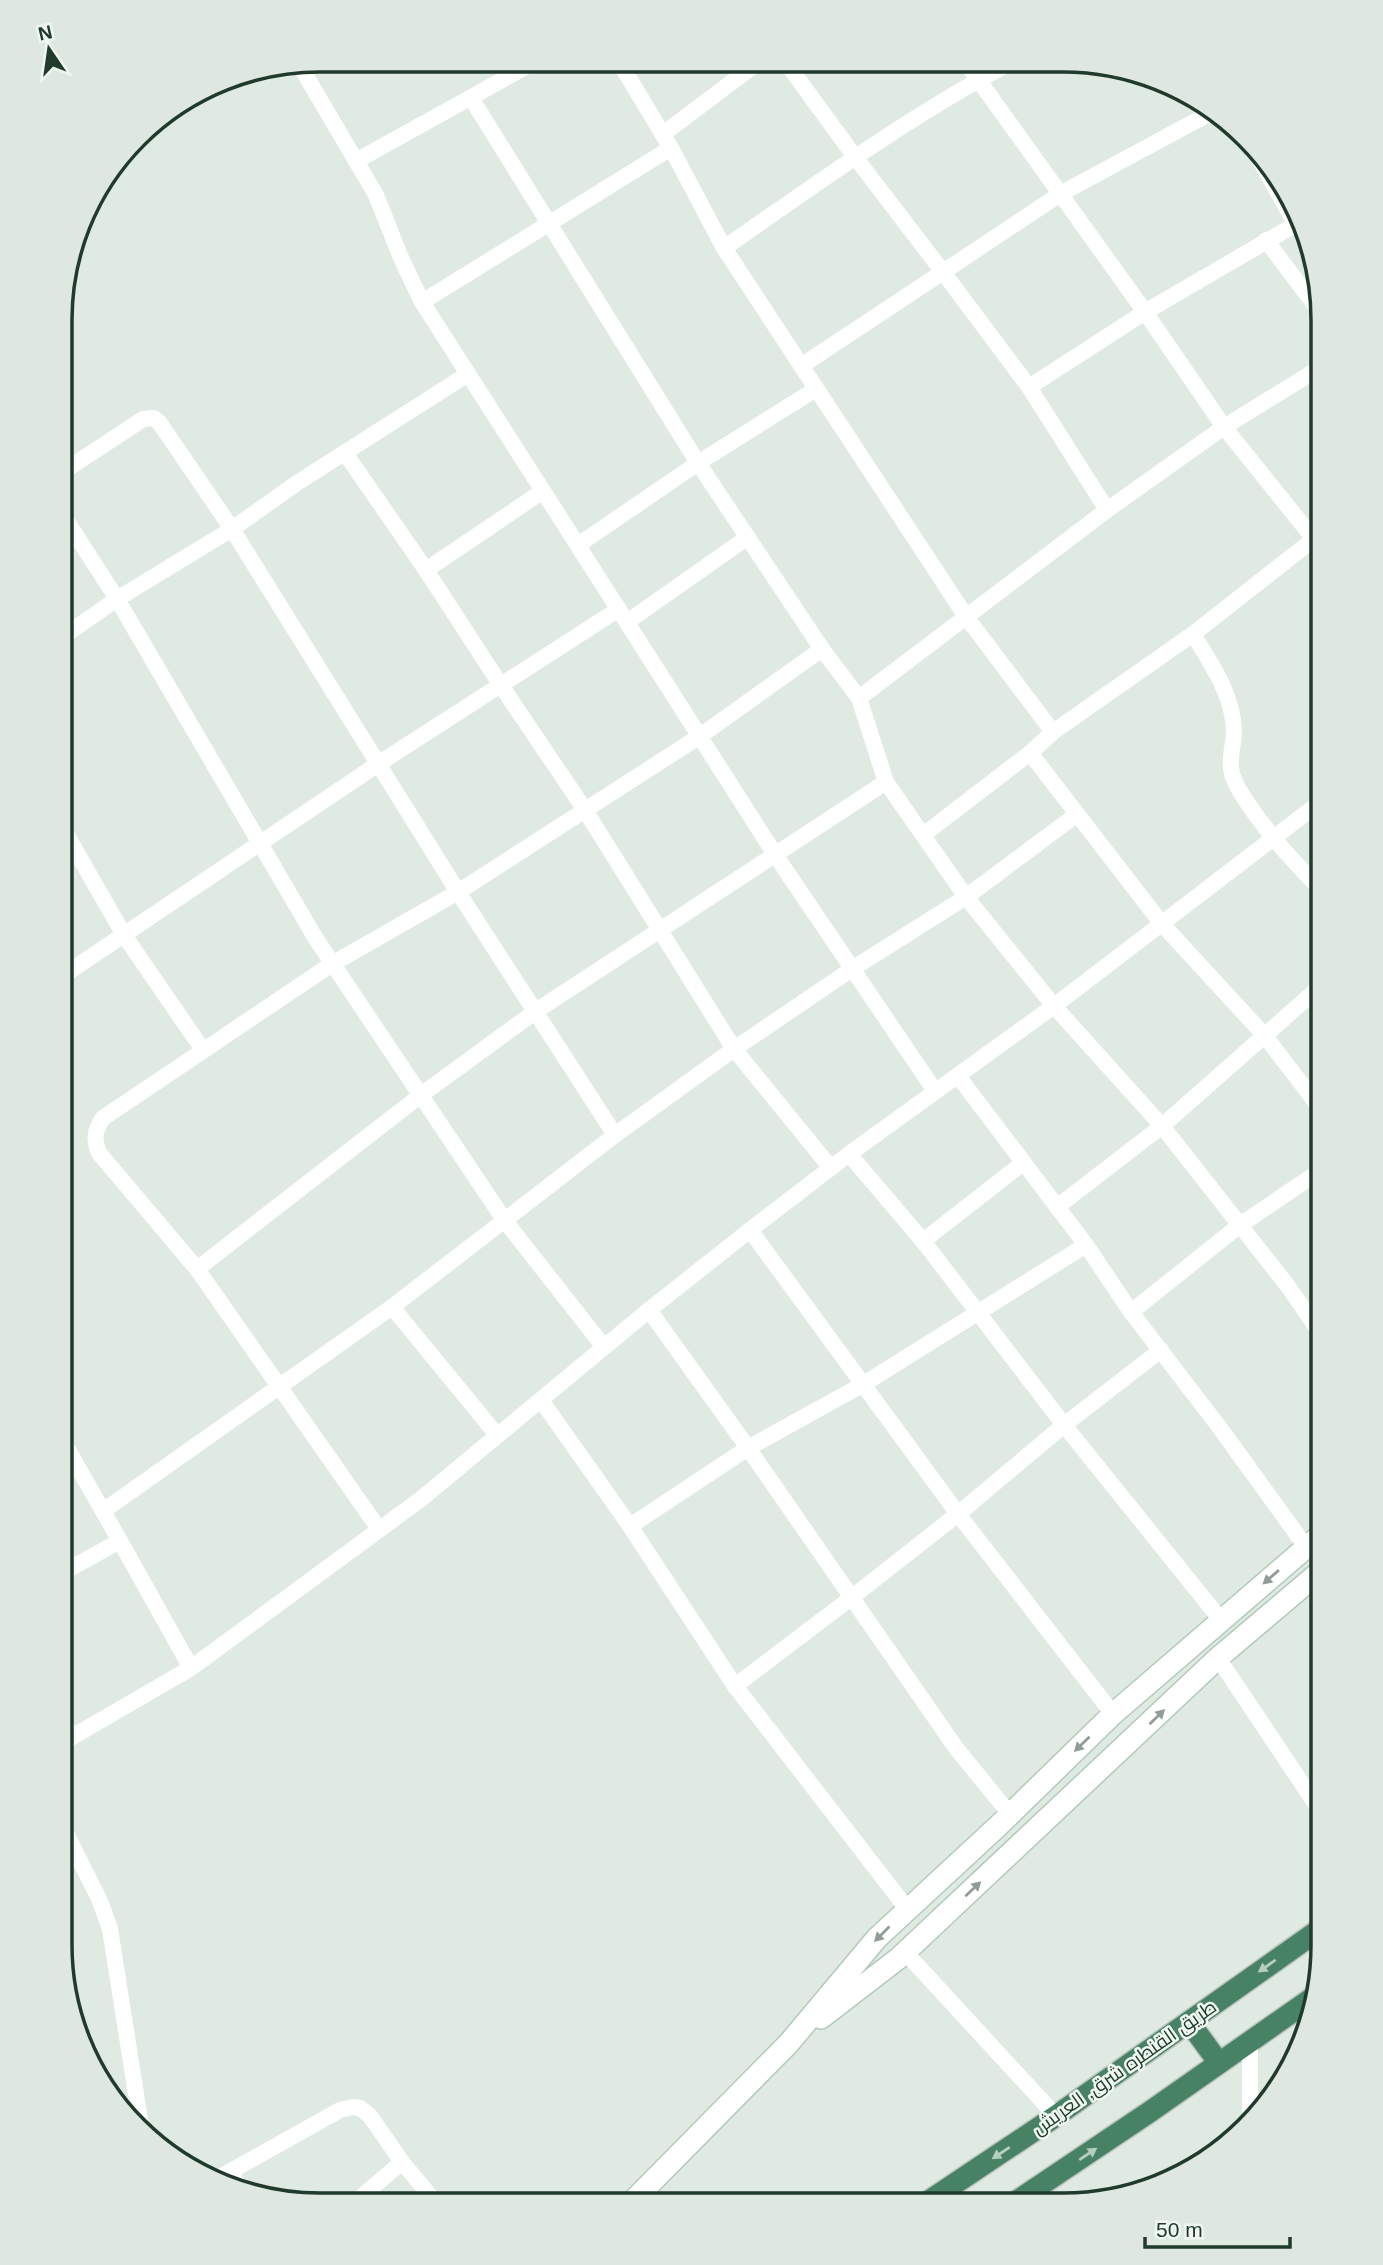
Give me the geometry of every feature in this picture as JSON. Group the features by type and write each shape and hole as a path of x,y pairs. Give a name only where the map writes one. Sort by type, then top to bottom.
{"highway":[{"name":"طريق القنطره شرق, العريش","path":"941,2193 1056,2116 1311,1936"},
{"path":"1029,2193 1304,2004"},
{"path":"1189,2022 1219,2063"}],"main road":[{"path":"641,2193 789,2043 877,1938 1113,1714 1311,1542"},
{"path":"789,2043 905,1952 1218,1658 1311,1579"}],"street":[{"path":"304,72 376,195 422,302 776,856 935,1091"},
{"path":"356,161 517,72"},
{"path":"625,72 667,141 724,248 967,618 1053,732"},
{"path":"422,302 549,224 667,141 747,72"},
{"path":"793,72 1029,387 1107,510"},
{"path":"972,72 1145,312 1224,427 1311,533"},
{"path":"724,248 855,157 993,72"},
{"path":"471,98 698,463 822,649 859,698 886,782 966,897 1054,1006 1162,1126 1287,1285 1311,1320"},
{"path":"801,366 1060,194 1204,116"},
{"path":"1029,387 1145,312 1292,226"},
{"path":"1266,240 1311,299"},
{"path":"72,630 468,374"},
{"path":"859,698 1107,510 1224,427 1311,374"},
{"path":"578,545 698,463 816,389"},
{"path":"72,466 143,419 154,418 159,422 232,529 458,891 615,1135"},
{"path":"345,453 585,810 734,1049 831,1168"},
{"path":"426,570 543,491"},
{"path":"72,529 117,599 332,964 505,1221 604,1348"},
{"path":"72,970 500,684 623,616 748,537"},
{"path":"923,835 1030,753 1053,732 1311,549"},
{"path":"1193,634 1225,689 1231,710 1234,734 1230,754 1235,784 1273,840 1311,880"},
{"path":"379,1529 197,1269 99,1153 95,1144 98,1126 103,1118 332,964 458,891 585,810 700,736 822,649"},
{"path":"1030,753 1162,924 1265,1035 1311,1096"},
{"path":"197,1269 421,1095 536,1011 886,782"},
{"path":"72,1737 191,1668 421,1499 750,1230 849,1154 1054,1006 1311,810"},
{"path":"103,1511 392,1307 615,1135 734,1049 852,969 966,897 1076,815"},
{"path":"72,844 124,935 203,1051"},
{"path":"1058,1207 1162,1126 1311,995"},
{"path":"958,1076 1058,1207 1131,1312 1306,1546"},
{"path":"849,1154 923,1241 1064,1425 1221,1620"},
{"path":"923,1241 1023,1163"},
{"path":"1131,1312 1240,1225 1311,1177"},
{"path":"750,1230 958,1514 1113,1714"},
{"path":"630,1526 748,1448 862,1385 1086,1245"},
{"path":"392,1307 497,1436"},
{"path":"649,1310 956,1748 1009,1813"},
{"path":"735,1686 958,1514 1064,1425 1161,1350"},
{"path":"541,1400 630,1526 735,1686 908,1910"},
{"path":"72,1457 191,1668"},
{"path":"72,1567 120,1541"},
{"path":"1218,1658 1311,1797"},
{"path":"72,1845 100,1901 110,1929 139,2116"},
{"path":"905,1952 1056,2116"},
{"path":"1250,2042 1250,2109"},
{"path":"227,2175 348,2106 360,2108 370,2116 428,2193"},
{"path":"365,2193 402,2162"},
{"path":"230,2173 233,2177"}]}
